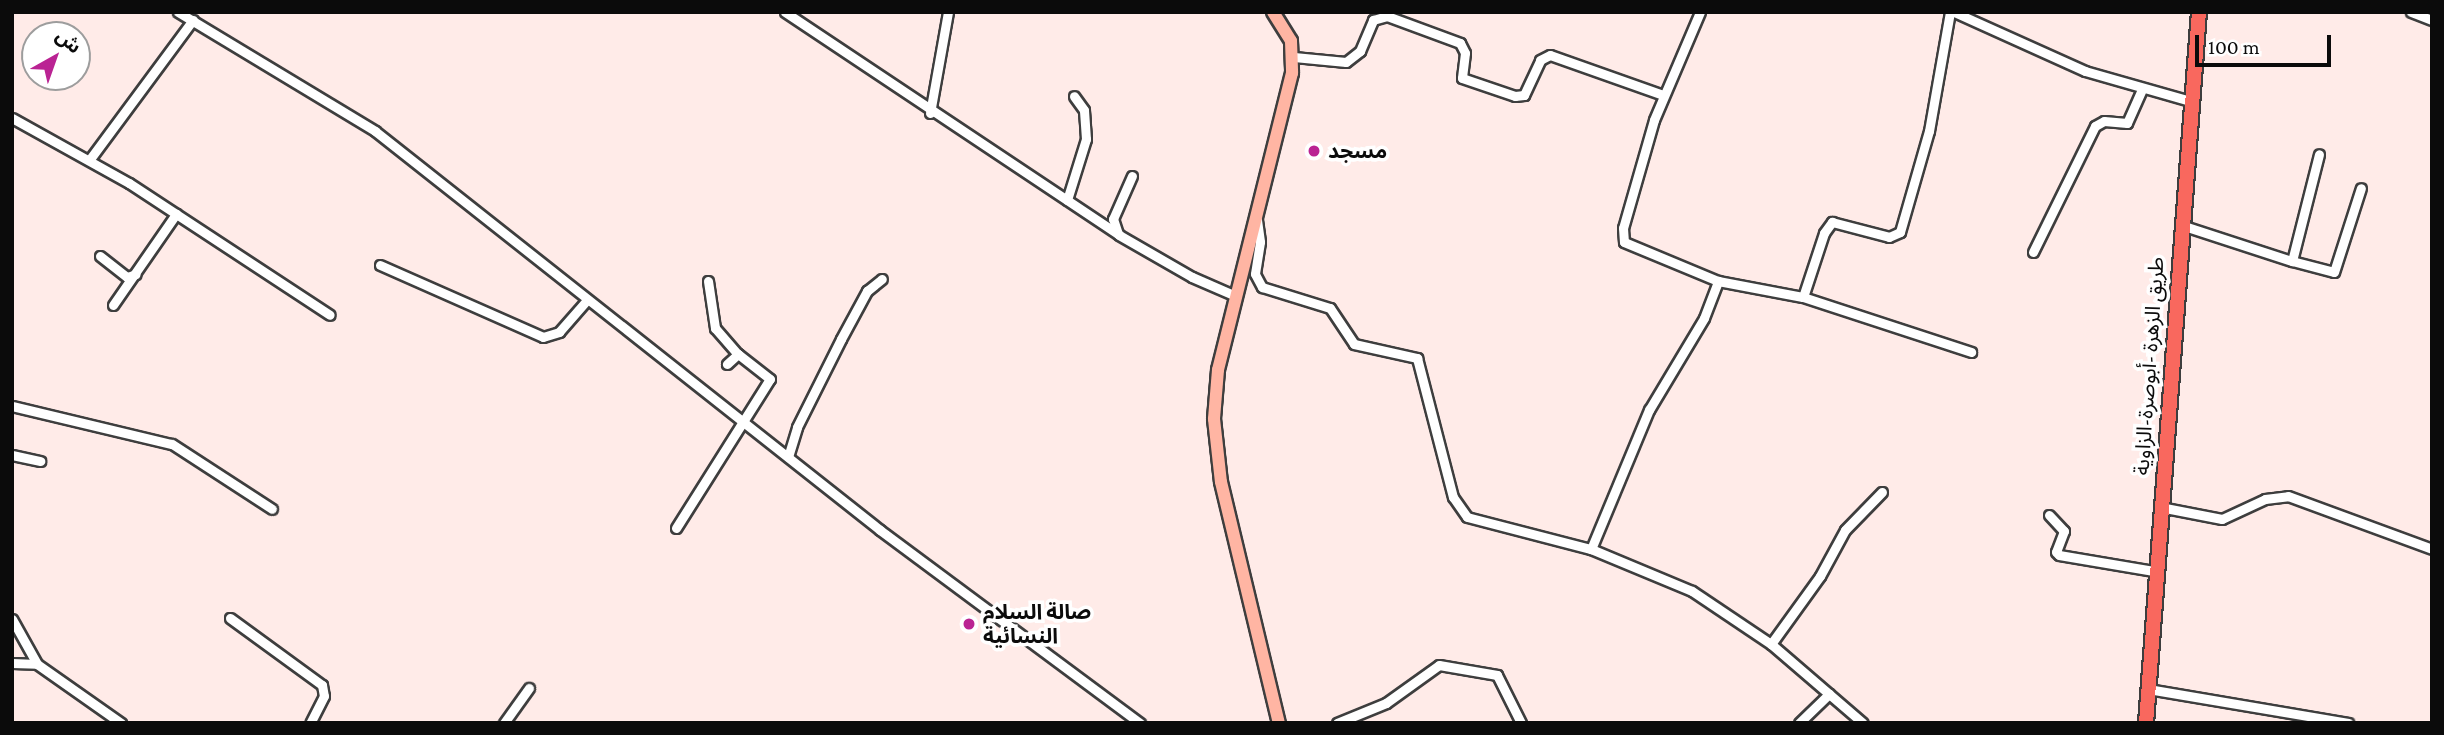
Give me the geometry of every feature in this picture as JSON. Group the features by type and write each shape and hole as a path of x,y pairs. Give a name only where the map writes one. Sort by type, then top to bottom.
{"main road":[{"path":"1273,12 1288,34 1294,57 1216,386 1214,441 1279,723"},
{"name":"طريق الزهرة -أبوصرة-الزاوية","path":"2146,723 2154,571 2199,12"}],"street":[{"path":"178,12 376,131 788,457 1140,723"},
{"path":"785,12 930,113 1119,235 1192,278 1236,296"},
{"path":"930,113 948,12"},
{"path":"1700,12 1663,95 1622,236 1631,247 1718,281 1803,297 1971,352"},
{"path":"1803,297 1824,233 1832,222 1889,237 1900,232 1929,131 1952,12 2085,71 2190,101"},
{"path":"2411,12 2432,20"},
{"path":"1294,57 1346,62 1360,51 1373,20 1387,16 1460,43 1465,53 1462,78 1515,96 1524,95 1540,60 1550,55 1663,95"},
{"path":"90,159 193,20"},
{"path":"2033,252 2095,126 2104,121 2126,123 2142,89"},
{"path":"1067,200 1086,129 1084,110 1074,96"},
{"path":"12,118 90,159 330,315"},
{"path":"2292,261 2319,154"},
{"path":"1119,235 1113,219 1132,176"},
{"path":"2181,225 2334,272 2361,188"},
{"path":"113,305 176,214"},
{"path":"1256,215 1261,242 1255,274 1262,287 1330,308 1354,344 1417,358 1459,510 1476,521 1591,549 1692,590 1771,644 1863,723"},
{"path":"100,256 127,277 136,274"},
{"path":"380,265 543,337 559,332 587,300"},
{"path":"788,457 797,427 841,339 867,291 882,279"},
{"path":"676,528 769,379 737,354 715,328 708,281"},
{"path":"1591,549 1649,410 1704,318 1718,281"},
{"path":"727,364 737,354"},
{"path":"12,406 172,444 272,509"},
{"path":"12,455 40,461"},
{"path":"1771,644 1827,565 1845,530 1882,492"},
{"path":"2160,507 2222,519 2266,499 2288,496 2431,545"},
{"path":"2049,515 2064,531 2056,552 2059,555 2154,571"},
{"path":"230,618 322,685 324,696 310,723"},
{"path":"12,619 37,664 121,723"},
{"path":"12,663 37,664"},
{"path":"1337,723 1386,703 1429,668 1451,665 1497,675 1521,723"},
{"path":"504,723 529,688"},
{"path":"2148,689 2348,723"},
{"path":"1799,723 1829,694"}],"place":[{"name":"مسجد","path":"1314,151"},
{"name":"صالة السلام النسائية","path":"969,624"}]}
